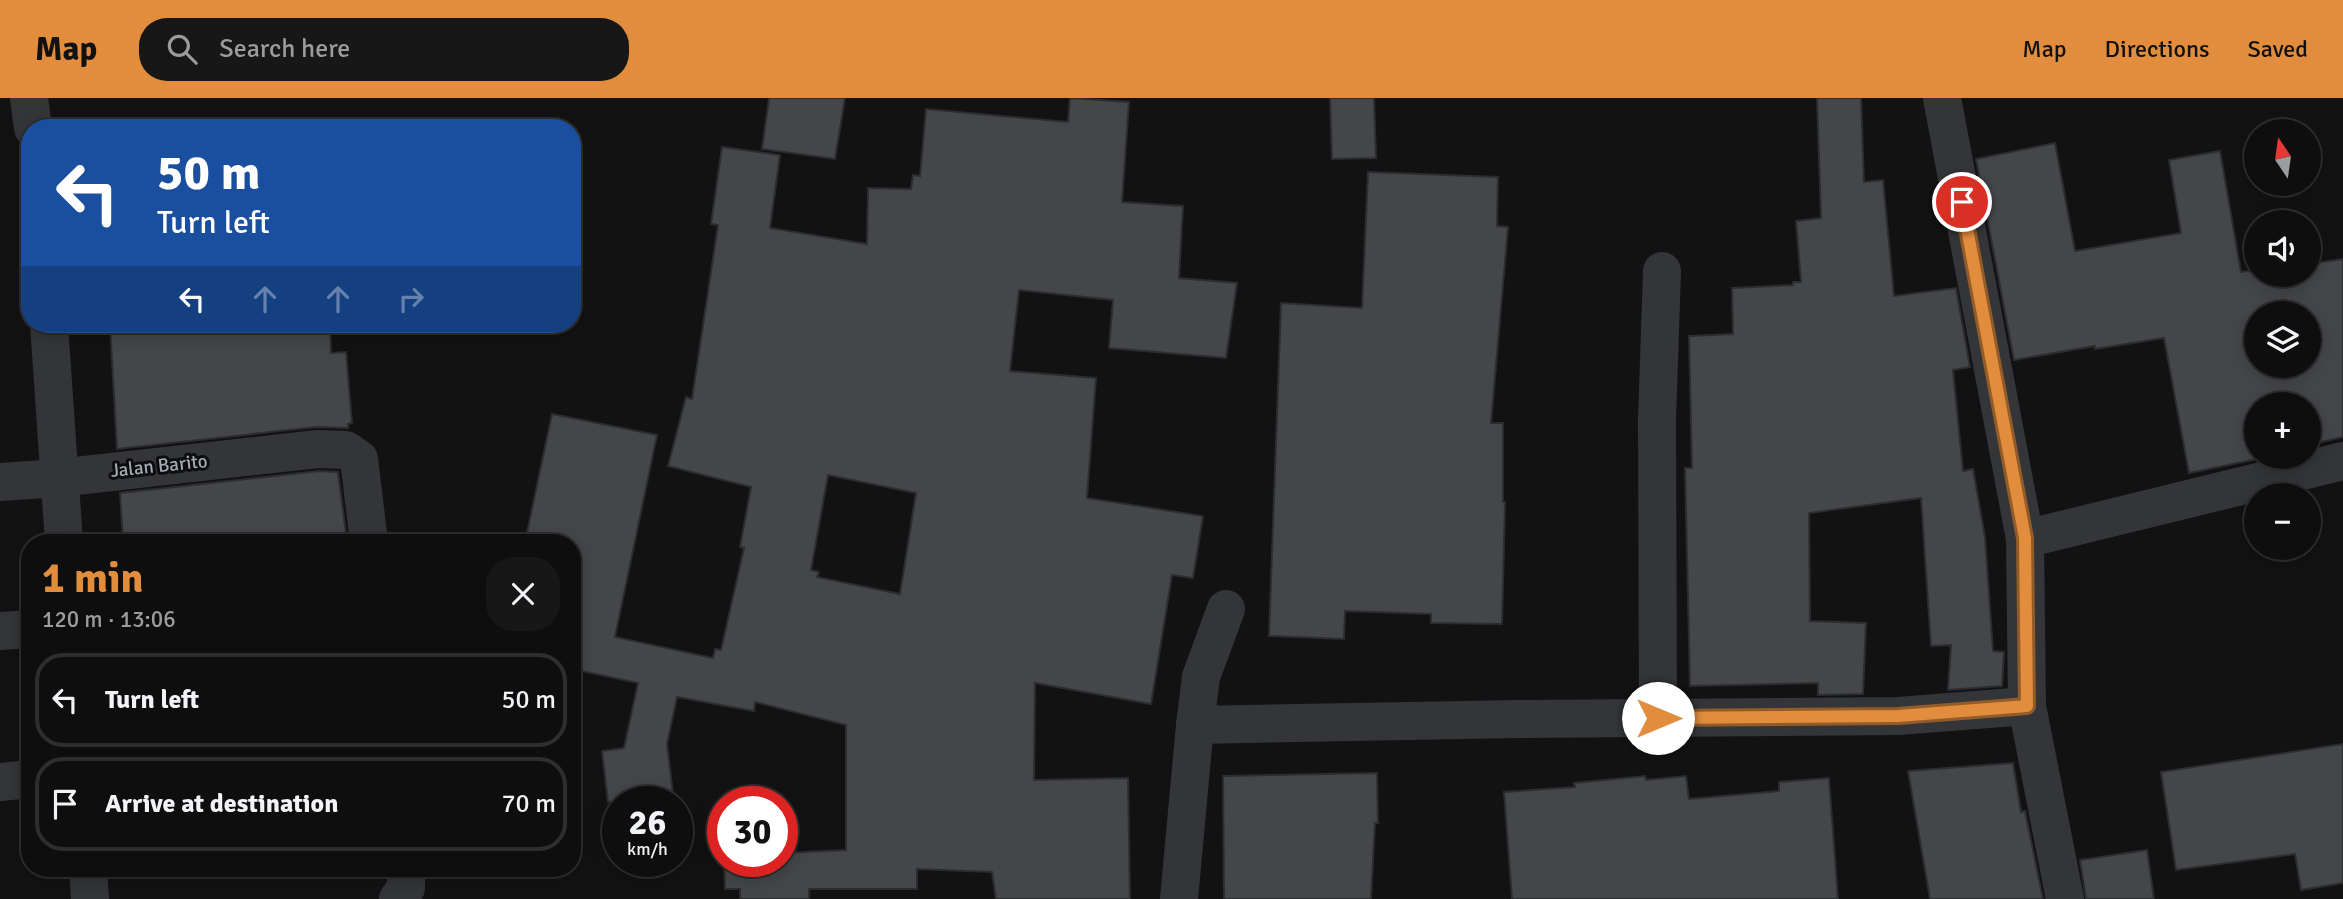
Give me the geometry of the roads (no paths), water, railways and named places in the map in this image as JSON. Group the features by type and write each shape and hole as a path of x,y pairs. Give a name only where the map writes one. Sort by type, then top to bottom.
{"street":[{"path":"29,98 32,119"},
{"path":"1942,98 2025,538 2027,706 2065,899"},
{"path":"1658,718 1657,420 1662,271"},
{"path":"49,333 63,534"},
{"name":"Jalan Barito","path":"0,482 318,449 346,450 359,458 368,534"},
{"path":"2025,538 2343,461"},
{"path":"1179,899 1201,677 1226,609"},
{"path":"0,631 21,630"},
{"path":"1195,725 1898,716 2027,706"},
{"path":"0,782 21,780"},
{"path":"89,877 90,899"},
{"path":"398,899 406,888 405,877"}]}
